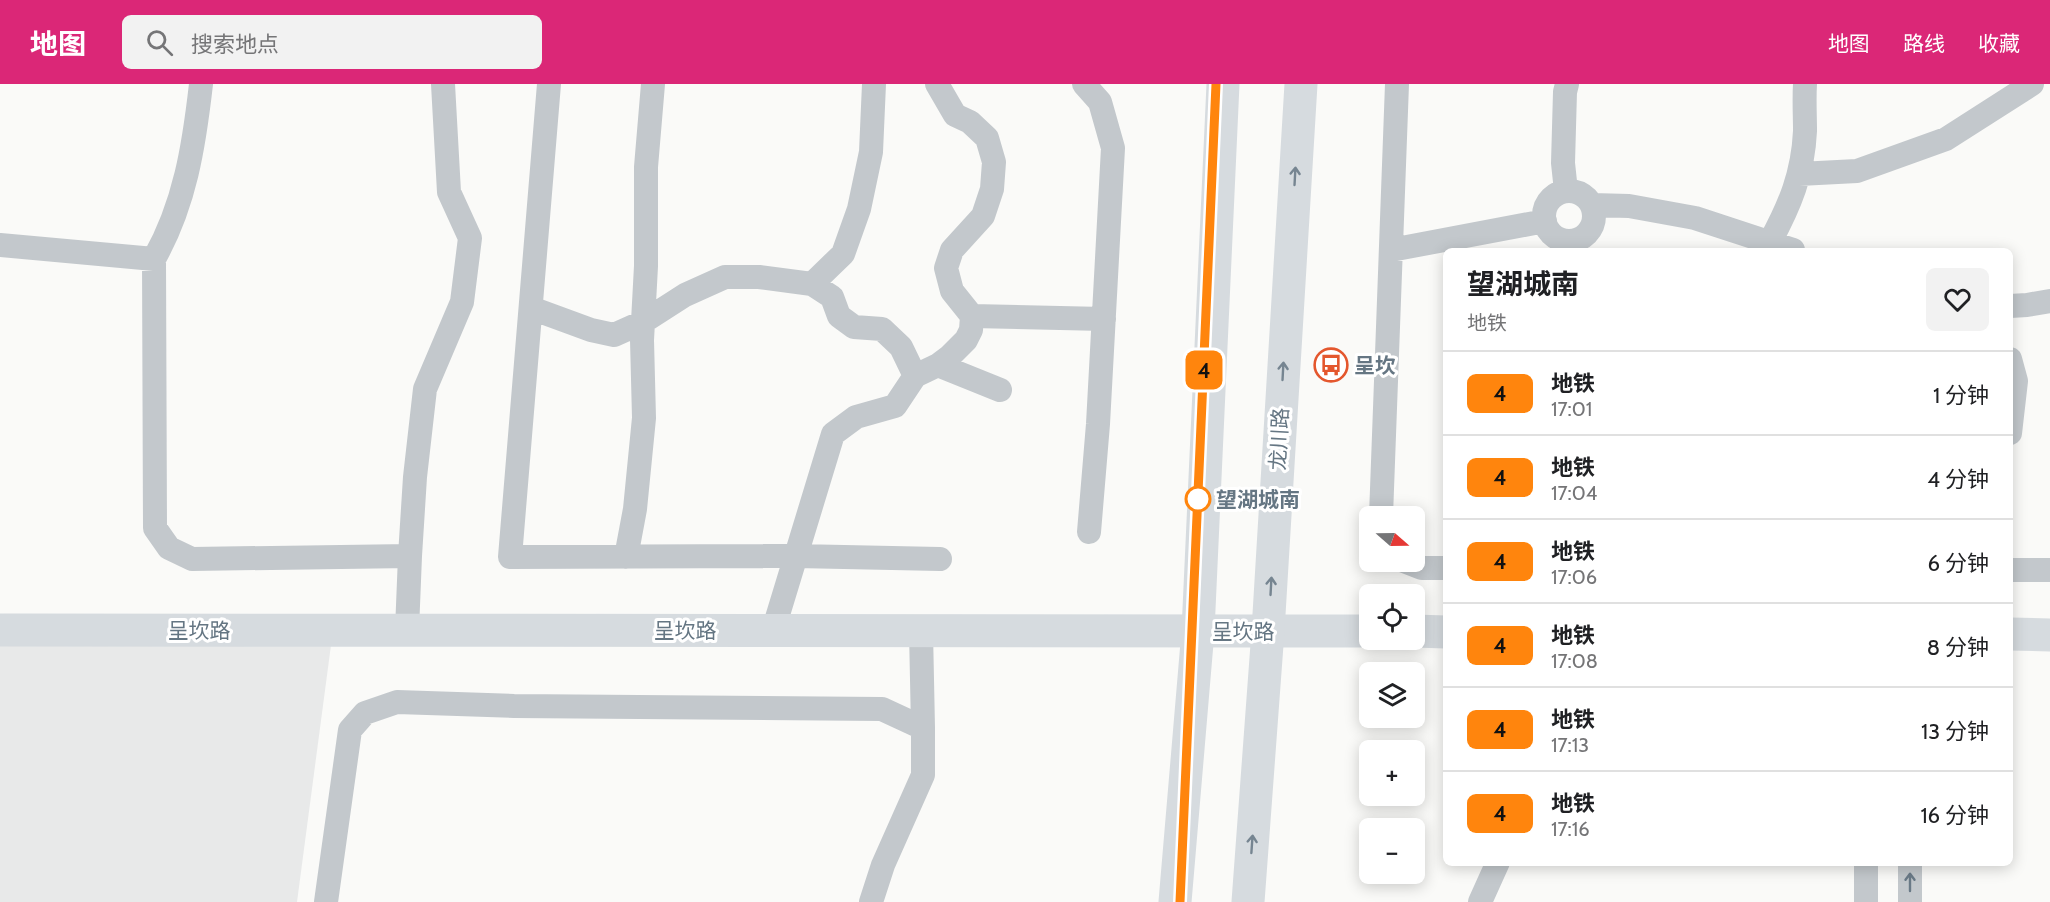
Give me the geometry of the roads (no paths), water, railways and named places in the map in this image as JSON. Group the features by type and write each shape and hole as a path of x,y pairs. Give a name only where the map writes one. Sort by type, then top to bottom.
{"main road":[{"path":"1175,902 1198,631 1222,84"},
{"name":"龙川路","path":"1248,902 1268,631 1301,84"},
{"name":"呈坎路","path":"0,630 1359,631"},
{"path":"1425,632 1443,632"},
{"path":"2013,634 2050,635"}],"street":[{"path":"201,84 194,142 183,194 165,240 154,259 155,528 169,548 192,559 410,556"},
{"path":"406,630 415,477 425,389 462,302 470,238 449,192 443,84"},
{"path":"549,84 510,557 796,556 940,559"},
{"path":"626,556 635,509 644,418 646,167 653,84"},
{"path":"812,284 843,254 859,209 871,152 874,84"},
{"path":"773,631 833,434 856,417 895,406 915,376 938,365 966,340 971,330 972,316 952,291 946,268 952,250 983,216 992,189 994,162 987,138 970,122 955,115 937,84"},
{"path":"1084,84 1100,102 1113,148 1089,532"},
{"path":"1381,506 1398,84"},
{"path":"1566,191 1563,163 1568,84"},
{"path":"1770,242 1790,206 1799,174 1805,133 1805,84"},
{"path":"1799,174 1857,171 1946,139 2032,84"},
{"path":"1566,191 1582,194 1592,206 1594,213 1590,230 1569,246 1553,235 1545,221 1545,213 1551,198 1566,191"},
{"path":"1592,206 1629,206 1695,218 1787,248"},
{"path":"1391,250 1545,221"},
{"path":"0,245 154,259"},
{"path":"531,308 591,330 614,335 643,322 685,295 725,277 759,277 812,284 832,297 839,316 854,327 882,329 901,347 915,376"},
{"path":"2013,306 2050,301"},
{"path":"972,316 1104,319"},
{"path":"938,365 999,390"},
{"path":"2013,370 2016,381 2013,407"},
{"path":"1425,568 1443,568"},
{"path":"2013,570 2050,570"},
{"path":"871,902 883,865 923,775 921,631"},
{"path":"326,902 350,730 365,713 397,702 514,706 882,709 923,728"},
{"path":"1480,902 1496,866"},
{"path":"1866,866 1866,902"},
{"path":"1910,866 1910,902"}],"metro line":[{"name":"4","path":"1180,902 1216,84"}],"place":[{"name":"呈坎","path":"1331,365"},
{"name":"望湖城南","path":"1198,499"}]}
